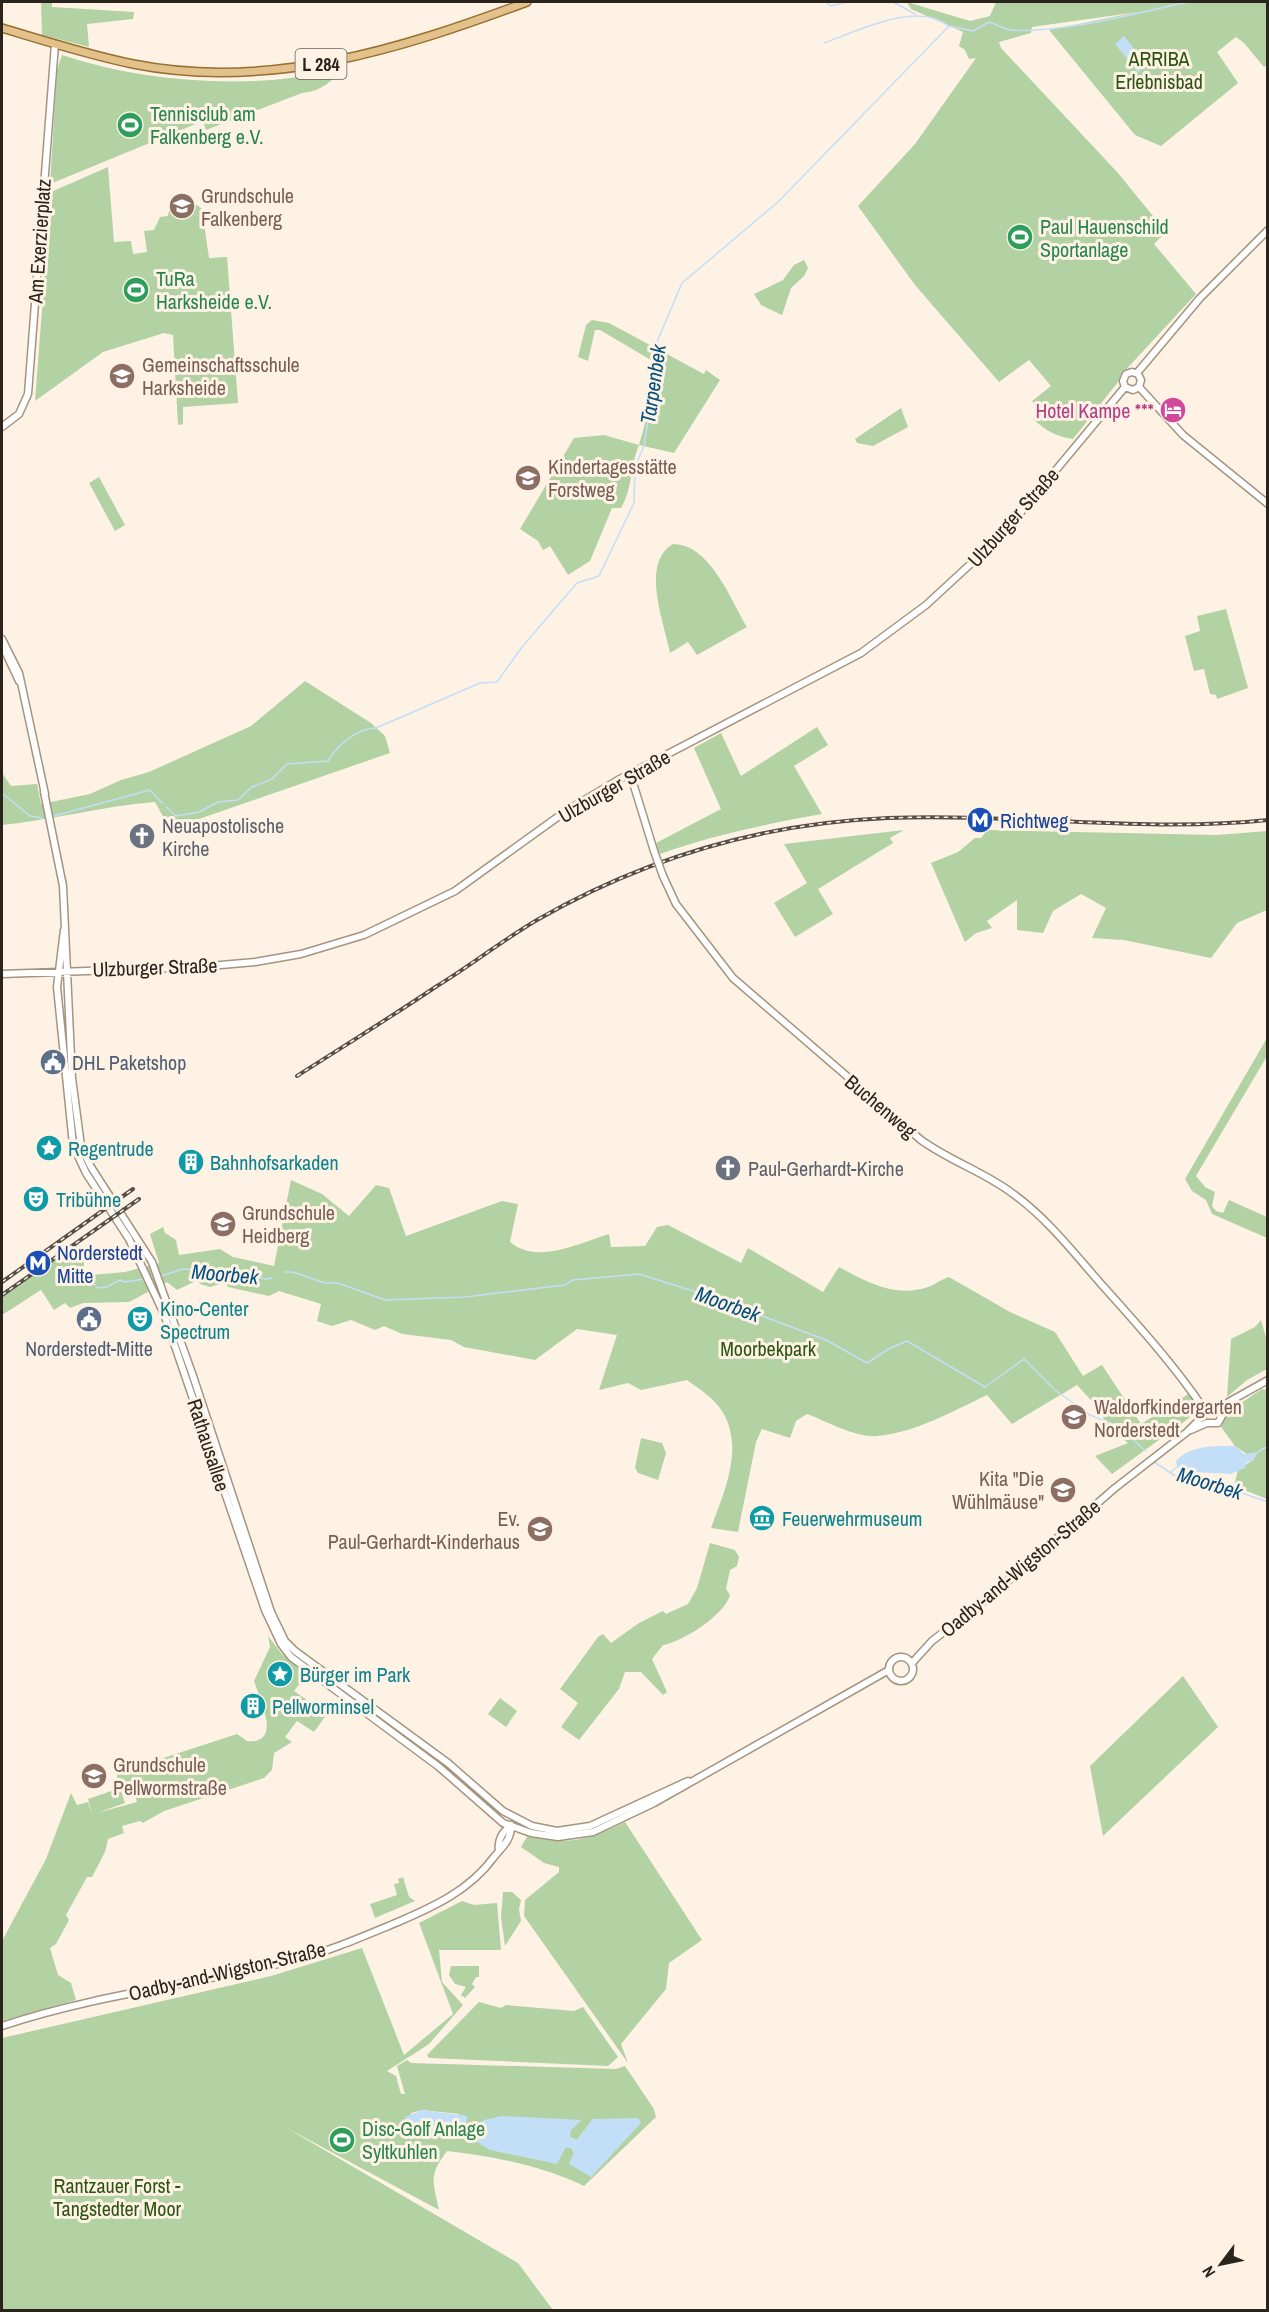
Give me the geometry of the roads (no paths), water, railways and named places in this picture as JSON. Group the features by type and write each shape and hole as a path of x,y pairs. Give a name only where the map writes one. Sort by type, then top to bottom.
{"main road":[{"name":"L 284","path":"2,28 132,64 168,69 236,72 293,69 334,62 407,44 527,2"},
{"name":"Am Exerzierplatz","path":"2,427 19,414 28,394 55,44"},
{"name":"Ulzburger Straße","path":"2,974 198,967 255,962 301,954 358,937 450,894 566,811 630,773 861,653 890,634 935,598 1001,536 1125,387 1125,376 1137,373 1200,298 1268,230"},
{"path":"1125,387 1133,390 1139,387 1141,380 1137,373"},
{"path":"1139,387 1184,435 1268,504"},
{"path":"2,640 14,661 44,792 44,802 63,886 64,930"},
{"name":"Buchenweg","path":"630,773 654,852 676,904 733,978 921,1140 951,1161 999,1184 1029,1206 1063,1241 1193,1392 1205,1410"},
{"name":"Rathausallee","path":"64,930 72,1078 81,1146 91,1167 152,1262 162,1286 272,1612 285,1641 295,1652 448,1763 514,1819"},
{"name":"Rathausallee","path":"64,930 58,971 65,1079 73,1144 86,1173 120,1224 153,1290 184,1370 265,1610 281,1644 302,1667 439,1767 496,1818 511,1826"},
{"path":"1187,1432 1205,1410 1238,1398 1268,1380"},
{"path":"1187,1432 1207,1423 1218,1424 1223,1414 1238,1398"},
{"path":"1218,1406 1223,1414"},
{"path":"1205,1410 1207,1423"},
{"name":"Oadby-and-Wigston-Straße","path":"910,1661 988,1598 1115,1488 1187,1432"},
{"name":"Oadby-and-Wigston-Straße","path":"511,1826 551,1837 588,1833 654,1803 871,1681 890,1673 896,1658 910,1661"},
{"name":"Oadby-and-Wigston-Straße","path":"890,1673 900,1682 907,1680 913,1673 910,1661"},
{"name":"Oadby-and-Wigston-Straße","path":"2,2026 63,2008 267,1966 322,1952 386,1927 457,1893 477,1878 499,1851 499,1841 514,1819 552,1830 590,1826 703,1775"}],"water":[{"path":"1124,36 1147,65 1138,72 1115,44"},
{"path":"1235,1446 1244,1454 1258,1452 1254,1459 1246,1463 1245,1468 1231,1474 1193,1472 1177,1467 1176,1461 1196,1449"},
{"path":"422,2110 467,2116 465,2135 446,2138 410,2135 405,2117"},
{"path":"502,2116 582,2120 571,2130 570,2137 577,2140 593,2119 638,2118 641,2123 591,2177 569,2164 574,2152 571,2148 566,2147 557,2164 490,2150 474,2140 476,2125 484,2120"}],"waterway":[{"path":"826,2 831,6 847,2"},
{"path":"893,2 915,14"},
{"name":"Tarpenbek","path":"166,807 176,816 199,812 218,802 238,800 252,787 272,779 287,764 328,761 343,743 362,731 376,728 480,683 497,682 522,647 577,583 599,576 634,503 635,467 644,446 654,383 657,342 682,283 778,202 949,26 973,31 989,22 1011,30 1053,29 1189,2"},
{"name":"Tarpenbek","path":"1198,2 1214,2"},
{"path":"824,43 870,25 905,17 921,16 936,19 949,26"},
{"name":"Tarpenbek","path":"54,816 150,790 162,803"},
{"name":"Tarpenbek","path":"2,793 30,816 42,818"},
{"name":"Moorbek","path":"158,1277 183,1269 218,1271 230,1275 243,1273 265,1279 272,1278"},
{"name":"Moorbek","path":"285,1272 293,1272 325,1283 338,1283 385,1300 465,1297 565,1285 573,1280 639,1274 712,1297 826,1340 867,1363 890,1348 907,1341 985,1387 1024,1359 1055,1390 1090,1415 1115,1425 1146,1451"},
{"name":"Moorbek","path":"76,1285 92,1282 98,1288 107,1287 120,1280 124,1282 145,1279"},
{"path":"1258,1452 1268,1446"},
{"name":"Moorbek","path":"1154,1462 1180,1479 1193,1483 1210,1482 1268,1502"},
{"path":"1171,1472 1177,1467"}],"railway":[{"path":"297,1076 537,920 578,898 663,862 751,836 796,827 888,818 983,818 1126,824 1268,820"},
{"path":"2,1282 133,1189"},
{"path":"2,1295 139,1199"}],"place":[{"name":"Tennisclub am Falkenberg e.V.","path":"130,125"},
{"name":"Grundschule Falkenberg","path":"182,206"},
{"name":"Paul Hauenschild Sportanlage","path":"1020,237"},
{"name":"TuRa Harksheide e.V.","path":"136,290"},
{"name":"Gemeinschaftsschule Harksheide","path":"122,376"},
{"name":"Hotel Kampe ***","path":"1173,410"},
{"name":"Kindertagesstätte Forstweg","path":"528,478"},
{"name":"Richtweg","path":"980,820"},
{"name":"Neuapostolische Kirche","path":"142,836"},
{"name":"DHL Paketshop","path":"53,1062"},
{"name":"Regentrude","path":"49,1148"},
{"name":"Bahnhofsarkaden","path":"191,1162"},
{"name":"Paul-Gerhardt-Kirche","path":"728,1168"},
{"name":"Tribühne","path":"36,1199"},
{"name":"Grundschule Heidberg","path":"223,1224"},
{"name":"Norderstedt Mitte","path":"38,1263"},
{"name":"Norderstedt-Mitte","path":"89,1319"},
{"name":"Kino-Center Spectrum","path":"140,1319"},
{"name":"Waldorfkindergarten Norderstedt","path":"1074,1417"},
{"name":"Kita \"Die Wühlmäuse\"","path":"1063,1490"},
{"name":"Feuerwehrmuseum","path":"762,1518"},
{"name":"Ev. Paul-Gerhardt-Kinderhaus","path":"540,1529"},
{"name":"Bürger im Park","path":"280,1674"},
{"name":"Pellworminsel","path":"253,1706"},
{"name":"Grundschule Pellwormstraße","path":"94,1776"},
{"name":"Disc-Golf Anlage Syltkuhlen","path":"342,2140"}],"park label":[{"name":"ARRIBA Erlebnisbad","path":"1159,70"},
{"name":"Moorbekpark","path":"768,1348"},
{"name":"Rantzauer Forst - Tangstedter Moor","path":"117,2196"}]}
